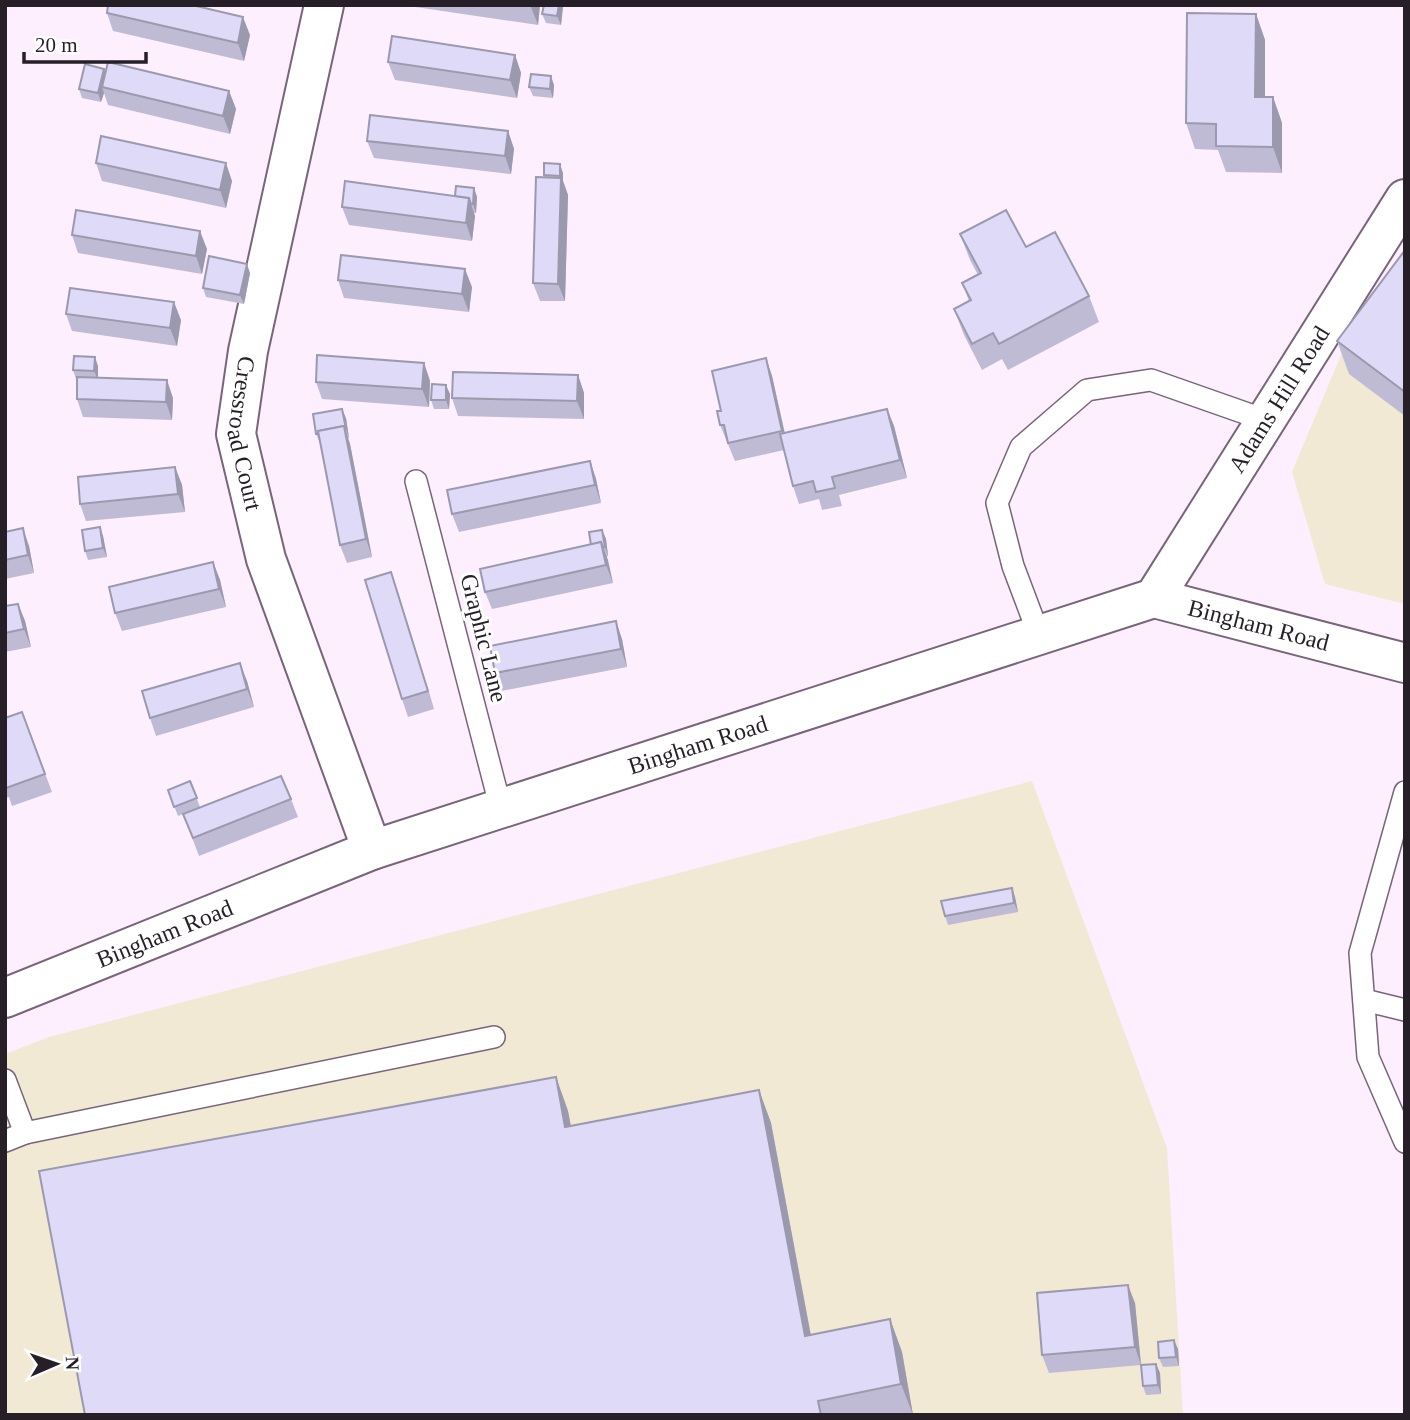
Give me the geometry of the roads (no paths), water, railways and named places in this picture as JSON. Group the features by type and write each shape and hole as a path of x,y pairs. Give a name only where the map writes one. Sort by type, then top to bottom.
{"street":[{"name":"Cressroad Court","path":"324,5 248,351 236,434 266,559 372,850"},
{"name":"Adams Hill Road","path":"1154,598 1405,200"},
{"name":"Bingham Road","path":"5,998 372,850 1154,598 1405,663"}],"lane":[{"path":"1039,635 1013,566 997,503 1021,447 1087,390 1151,380 1265,420"},
{"name":"Graphic Lane","path":"416,481 501,808"},
{"path":"1405,792 1396,859 1360,953 1368,1057 1405,1142"},
{"path":"1364,1000 1405,1010"},
{"path":"5,1080 15,1137 494,1037"}]}
